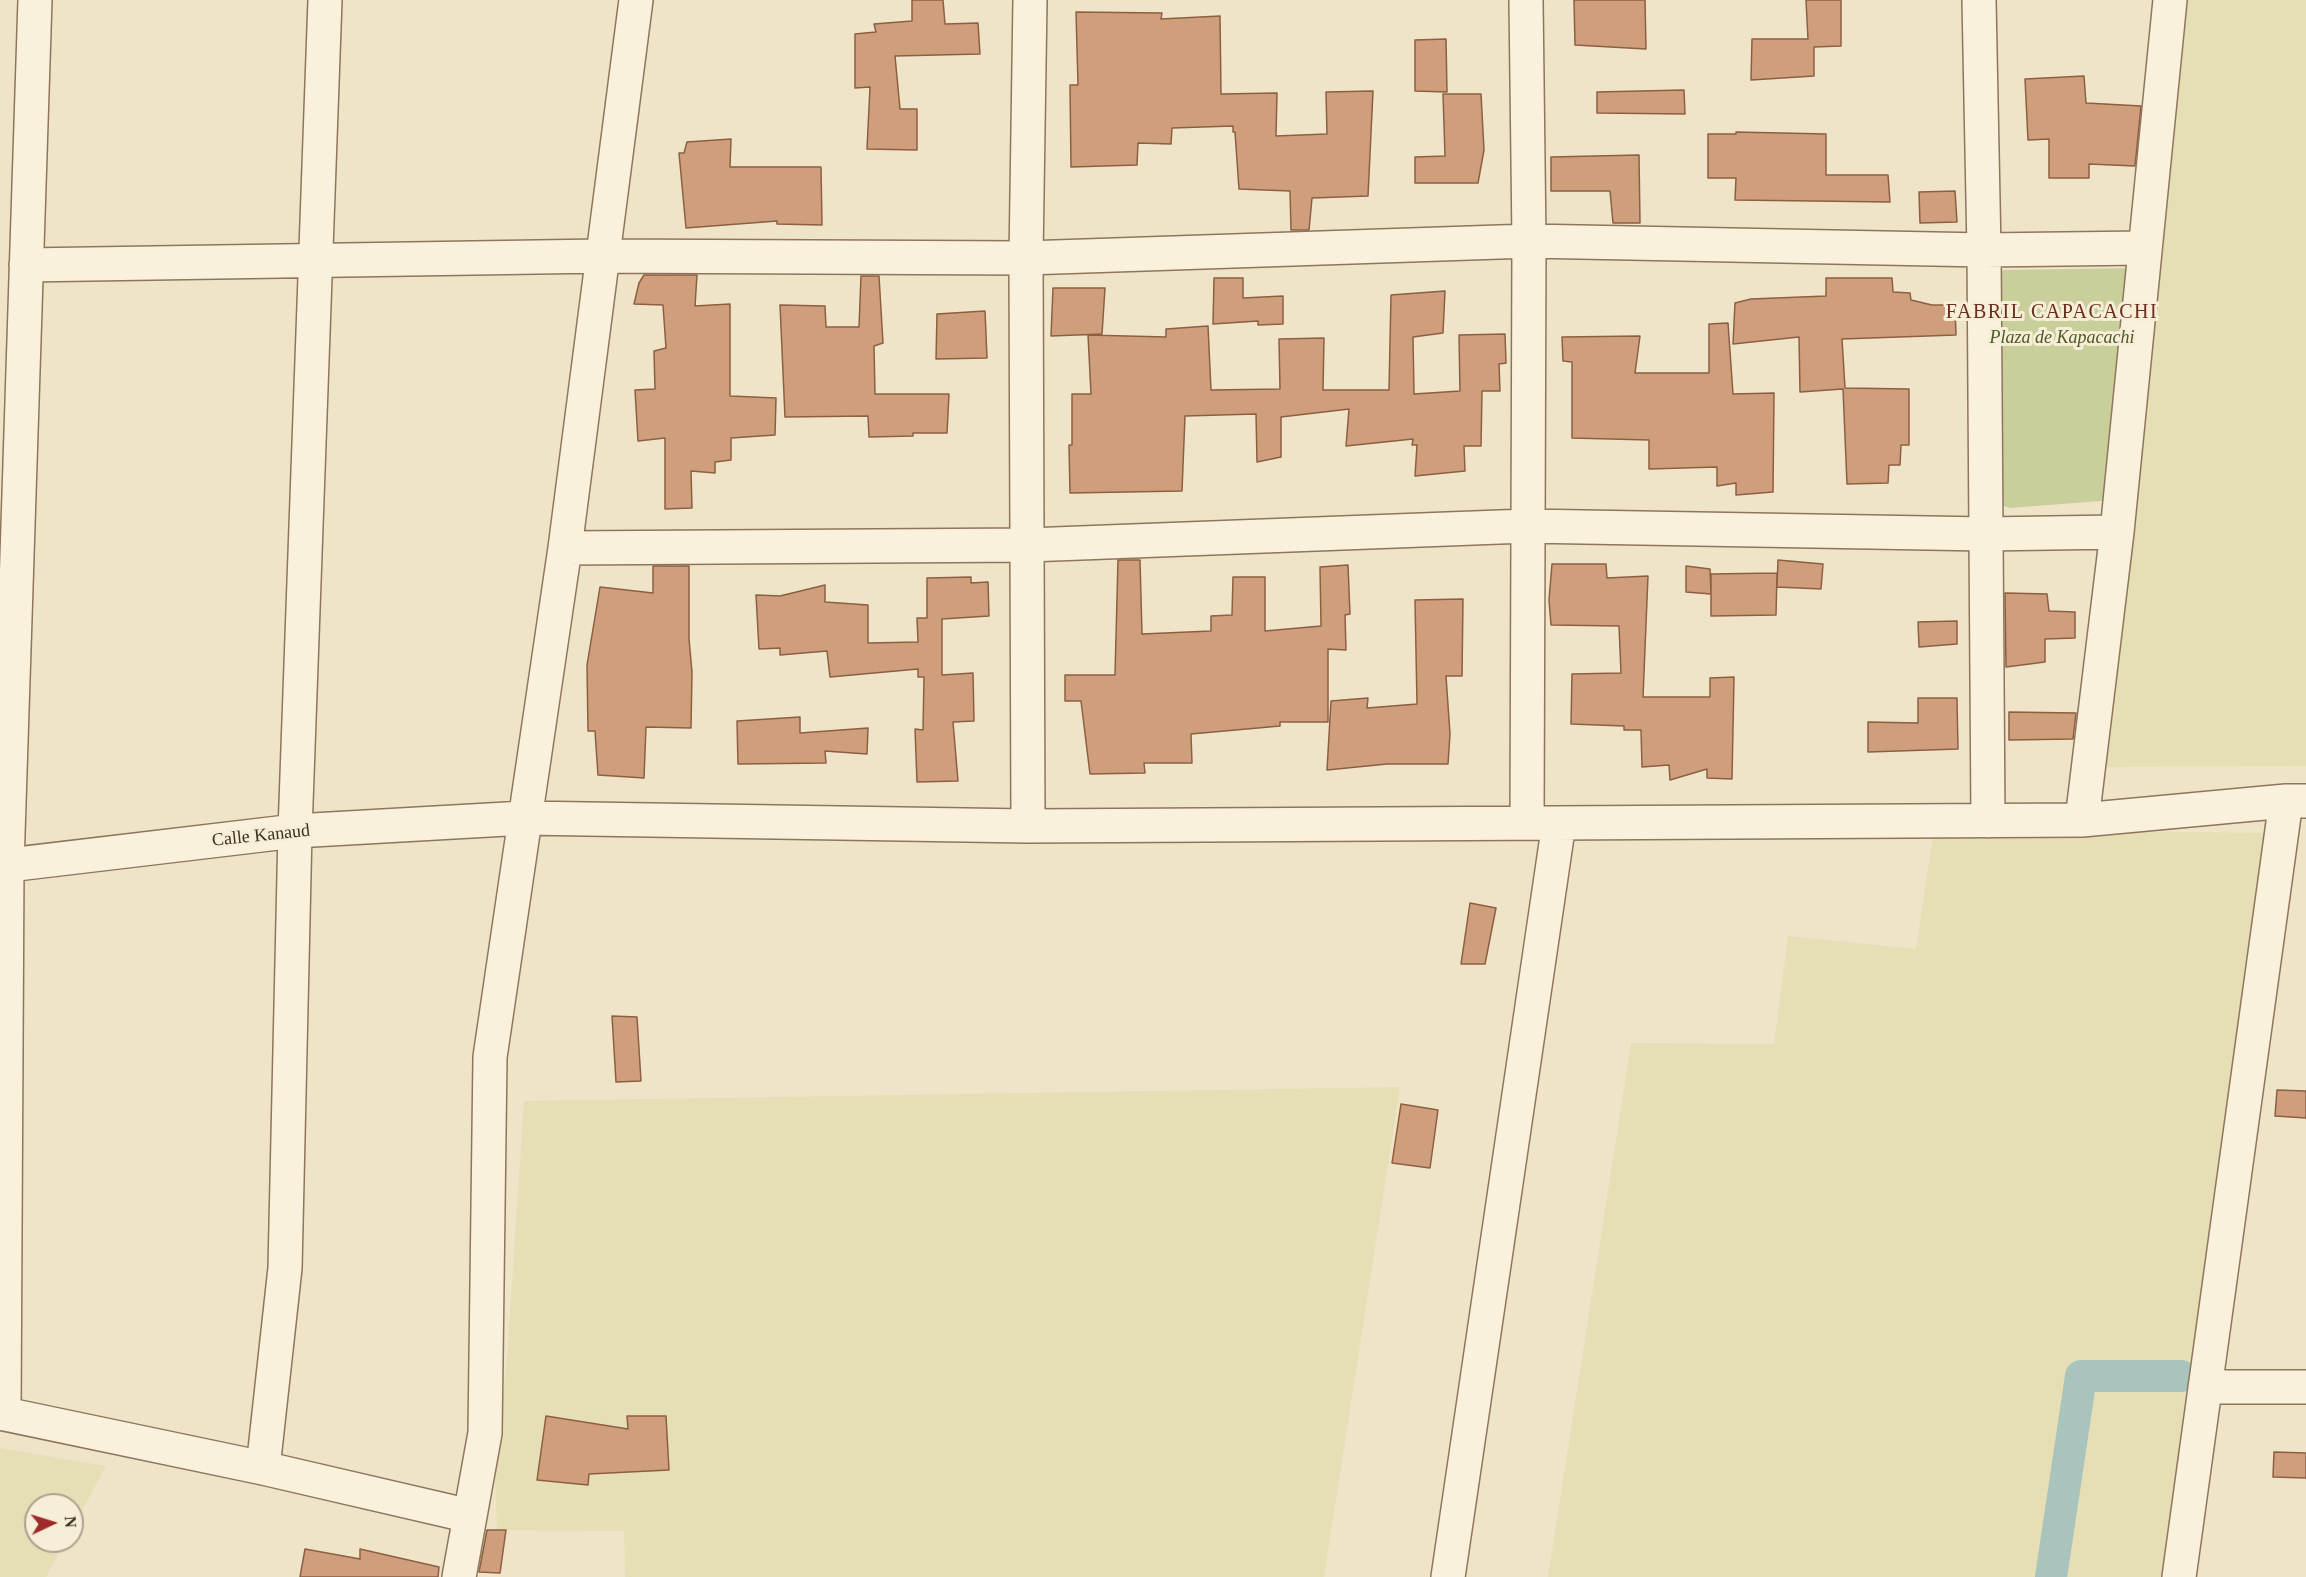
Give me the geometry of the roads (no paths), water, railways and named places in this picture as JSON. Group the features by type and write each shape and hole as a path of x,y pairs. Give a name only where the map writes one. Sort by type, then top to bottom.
{"street":[{"path":"35,0 26,265 12,324 4,865 2,1414 262,1468 470,1516"},
{"path":"262,1468 285,1268 295,831 325,0"},
{"path":"459,1577 485,1433 490,1057 565,548 601,256 636,0"},
{"path":"1028,826 1026,258 1030,0"},
{"path":"1527,0 1529,241 1526,526 1527,824"},
{"path":"1979,0 1984,250 1988,821"},
{"path":"2082,820 2117,532 2170,0"},
{"path":"26,265 601,256 1026,258 1529,241 1984,250 2144,248"},
{"path":"565,548 1028,545 1526,526 1985,534 2117,532"},
{"path":"2179,1577 2205,1387 2296,801"},
{"name":"Calle Kanaud","path":"4,865 295,831 524,818 1028,826 1988,821 2082,820 2296,801"},
{"path":"1448,1577 1559,823"},
{"path":"2205,1387 2306,1387"}],"waterway":[{"path":"2051,1577 2081,1376 2181,1376"}],"district":[{"name":"FABRIL CAPACACHI","path":"2052,313"}],"park label":[{"name":"Plaza de Kapacachi","path":"2062,338"}]}
